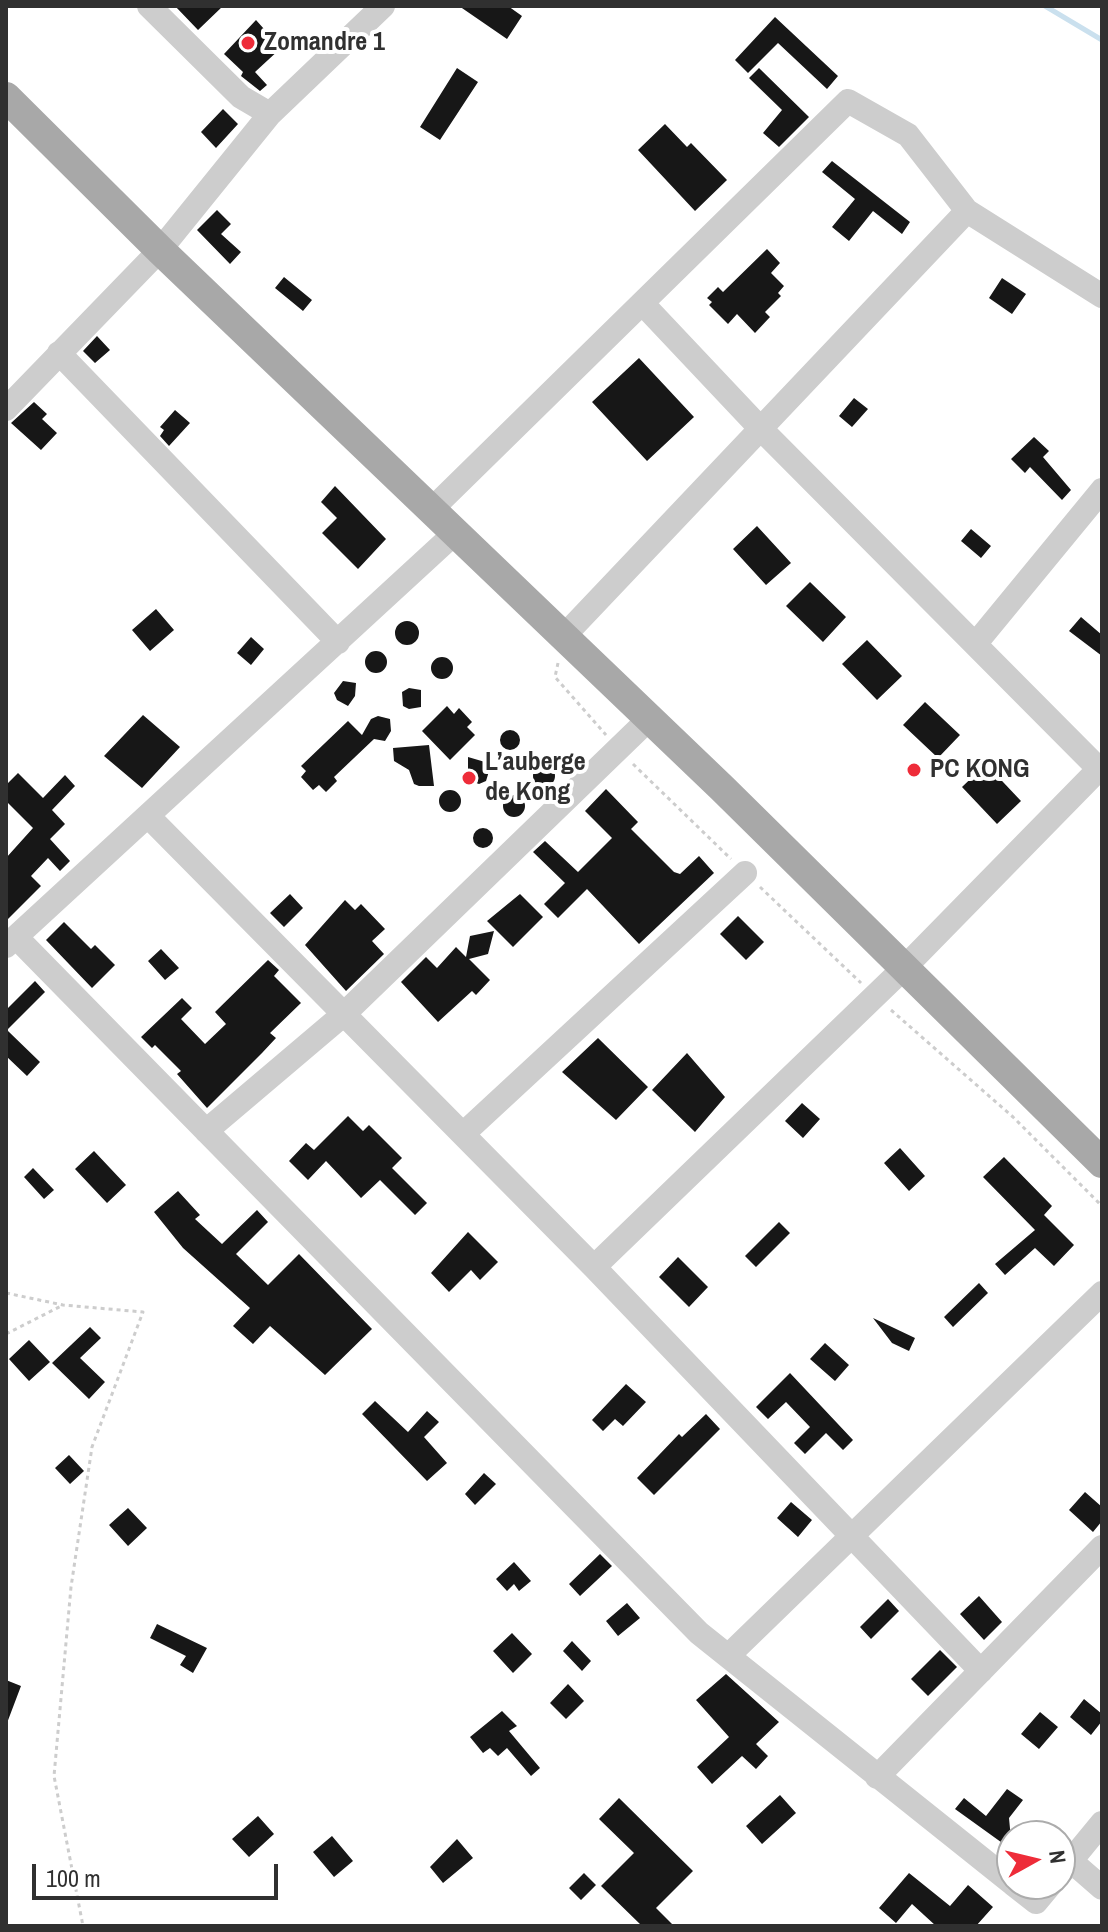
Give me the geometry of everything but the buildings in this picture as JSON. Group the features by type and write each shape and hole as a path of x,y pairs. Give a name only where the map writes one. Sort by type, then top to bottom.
{"main road":[{"path":"6,97 160,250 649,719 1102,1163"}],"street":[{"path":"149,6 241,97 270,114"},
{"path":"6,409 160,250 270,114 383,6"},
{"path":"431,510 848,101 908,135 967,211 1102,296"},
{"path":"563,637 967,211"},
{"path":"594,1267 904,968 1101,768 760,428 643,304"},
{"path":"59,353 338,642"},
{"path":"977,642 1102,490"},
{"path":"455,533 11,942 206,1131 699,1633 996,1871"},
{"path":"206,1131 344,1014 649,719"},
{"path":"148,816 594,1267 981,1671"},
{"path":"463,1134 745,873"},
{"path":"728,1656 1102,1293"},
{"path":"877,1777 1102,1547"},
{"path":"1076,1854 1102,1823"},
{"path":"1076,1873 1102,1888"}],"path":[{"path":"563,637 555,677 618,749 875,996 1013,1117 1102,1206"},
{"path":"6,1293 63,1305 143,1312 92,1447 71,1587 54,1776 83,1926"},
{"path":"6,1334 63,1305"}],"waterway":[{"path":"1045,6 1102,40"}],"place":[{"name":"Zomandre 1","path":"248,43"},
{"name":"PC KONG","path":"914,770"},
{"name":"L’auberge de Kong","path":"469,778"}]}
